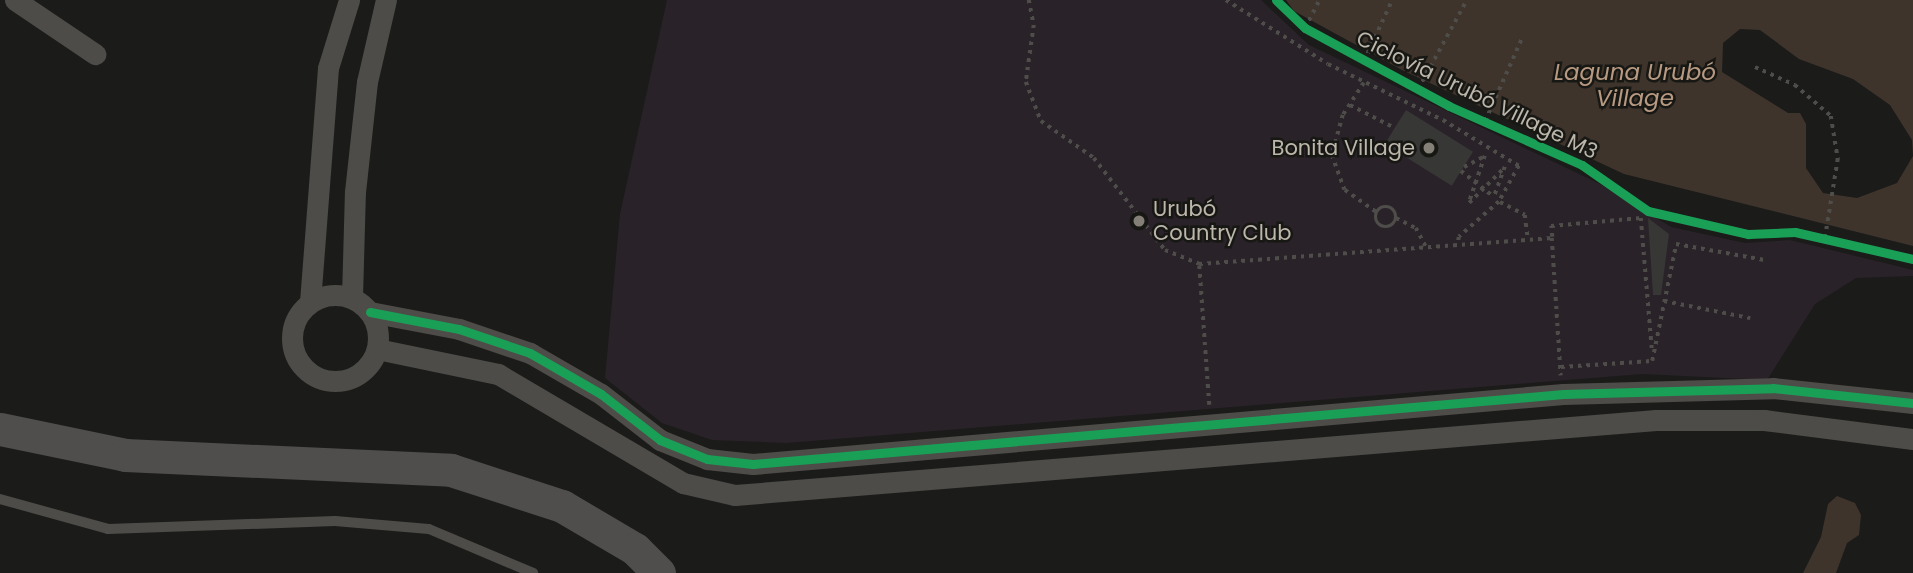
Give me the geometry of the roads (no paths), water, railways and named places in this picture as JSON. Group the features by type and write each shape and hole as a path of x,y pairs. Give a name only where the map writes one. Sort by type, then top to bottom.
{"main road":[{"path":"0,429 125,454 451,470 562,506 635,549 659,573"}],"street":[{"path":"15,0 95,54"},
{"path":"310,302 332,295 352,297 370,312 377,324 377,349 360,374 331,381 316,377 295,356 291,341 293,326 310,302 328,68 349,0"},
{"path":"352,297 366,82 386,0"},
{"path":"370,312 459,329 530,353 601,394 660,440 707,459 753,464 1549,395 1773,388 1913,403"},
{"path":"377,349 498,374 633,457 699,487 735,495 1503,430 1656,420 1764,420 1913,439"},
{"path":"1501,399 1503,430"},
{"path":"699,487 707,459"}],"lane":[{"path":"0,499 108,529 335,521 429,529 533,573"}],"water":[{"name":"Laguna Urubó Village","path":"1286,0 1913,0 1913,156 1913,246 1624,174 1402,70 1294,11","holes":["1740,29 1760,30 1799,59 1853,79 1890,105 1912,140 1913,156 1897,183 1857,198 1823,193 1806,168 1806,124 1800,113 1788,113 1722,72 1723,43"]},
{"path":"1837,496 1855,503 1861,515 1859,535 1847,543 1836,573 1803,573 1821,537 1828,504"}],"place":[{"name":"Bonita Village","path":"1429,148"},
{"name":"Urubó Country Club","path":"1139,221"}]}
